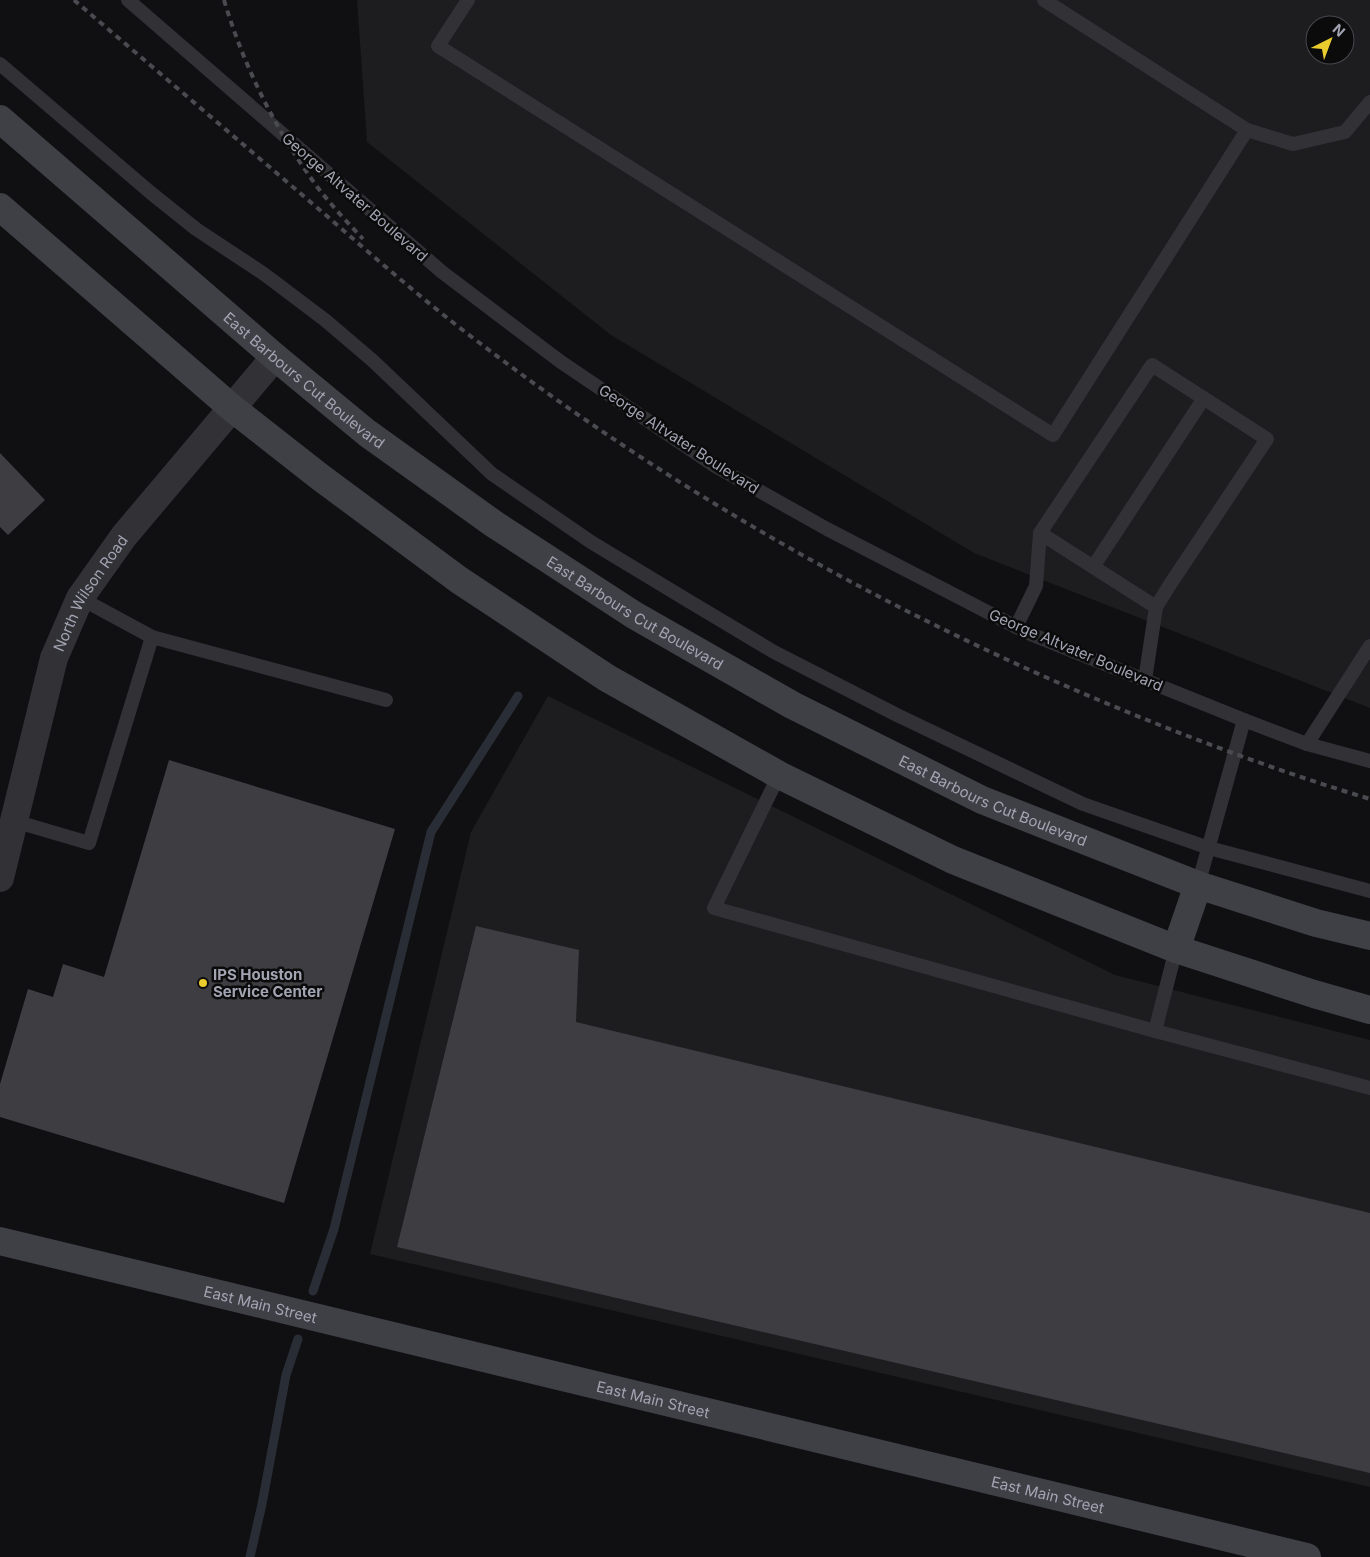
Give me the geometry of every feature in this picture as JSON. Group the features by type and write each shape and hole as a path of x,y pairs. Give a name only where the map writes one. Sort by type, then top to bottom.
{"street":[{"name":"East Barbours Cut Boulevard","path":"0,119 275,357 375,438 494,524 634,615 792,705 982,800 1198,885 1316,923 1370,936"},
{"path":"0,207 232,408 459,580 607,678 779,775 953,860 1176,949 1314,994 1370,1010"},
{"name":"North Wilson Road","path":"0,878 54,658 80,598 124,536 275,357"},
{"path":"1176,949 1198,885"},
{"name":"East Main Street","path":"0,1241 1307,1557"}],"lane":[{"name":"George Altvater Boulevard","path":"128,0 442,272 562,362 715,466 827,530 1016,627 1244,720 1308,744 1370,760"},
{"path":"468,0 438,46 1053,435 1247,130"},
{"path":"1044,0 1247,130 1293,144 1345,132 1370,102"},
{"path":"0,64 196,229 264,274 325,320 372,360 492,474 591,542 774,652 896,715 1083,804 1209,848 1370,891"},
{"path":"1016,627 1036,586 1040,533 1152,365 1267,438 1156,607 1145,680"},
{"path":"1094,567 1204,398"},
{"path":"1040,533 1156,607"},
{"path":"80,598 152,637 386,700"},
{"path":"14,821 89,843 152,637"},
{"path":"1308,744 1370,646"},
{"path":"1198,885 1244,720"},
{"path":"779,775 714,908 1155,1032 1370,1088"},
{"path":"1155,1032 1176,949"}],"shaded area":[{"path":"357,0 1370,0 1370,708 974,553 611,335 367,142"},
{"path":"548,696 1115,975 1370,1040 1370,1487 370,1254 471,832"}],"building":[{"path":"0,453 45,500 8,535 0,527"},
{"name":"IPS Houston Service Center","path":"169,760 395,829 284,1203 0,1117 0,1084 28,989 53,997 63,964 104,977"},
{"path":"476,926 579,950 576,1022 1370,1213 1370,1473 397,1247"}],"waterway":[{"path":"313,1291 334,1229 431,832 518,696"},
{"path":"250,1557 286,1375 298,1339"}],"railway":[{"path":"74,0 440,312 549,394 618,442 688,487 760,531 833,572 907,611 1059,683 1174,731 1291,774 1370,799"},
{"path":"224,0 251,74 288,144 318,188 363,239"}],"place":[{"name":"IPS Houston Service Center","path":"203,983"}]}
